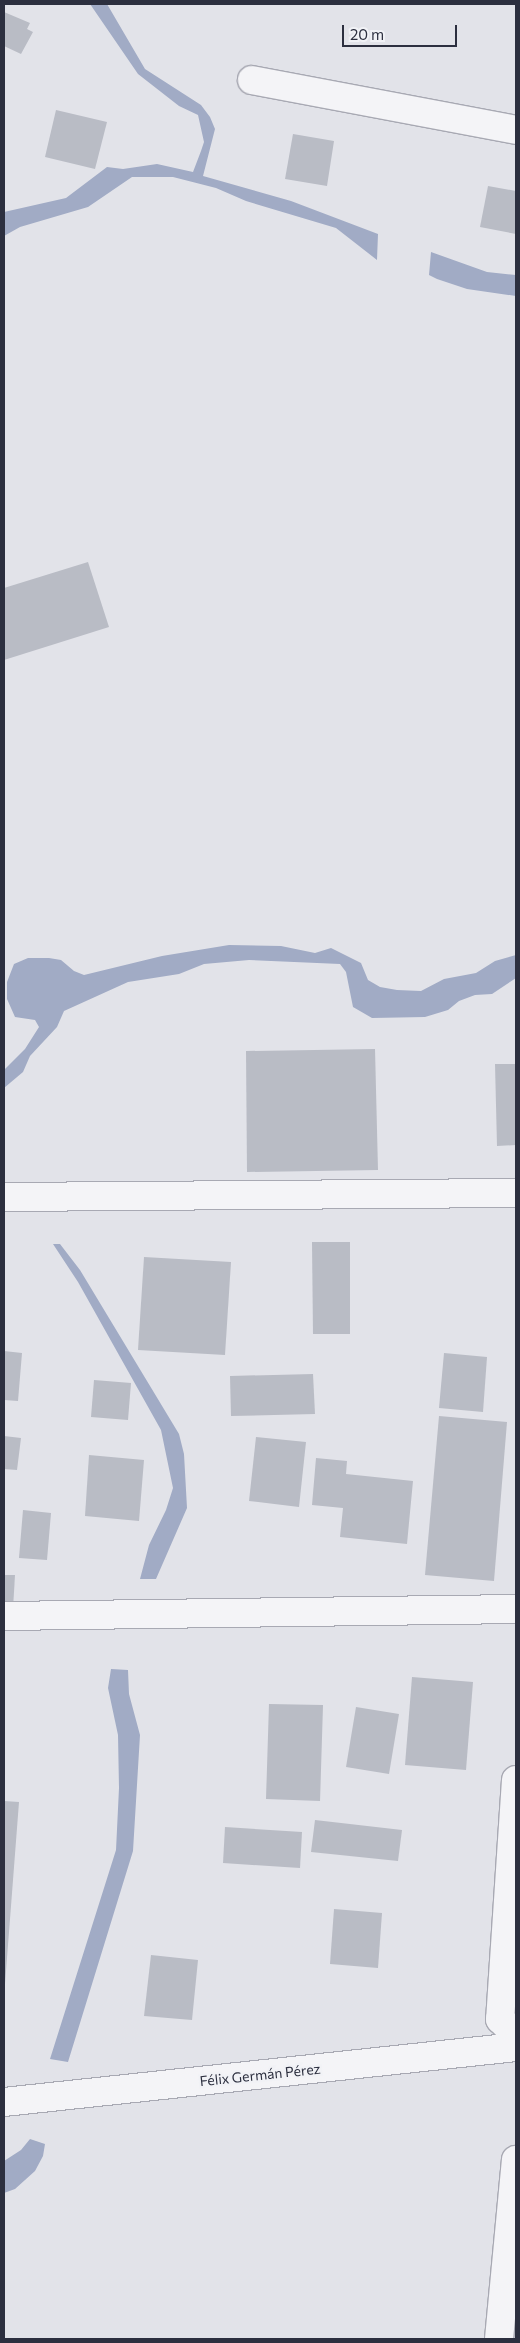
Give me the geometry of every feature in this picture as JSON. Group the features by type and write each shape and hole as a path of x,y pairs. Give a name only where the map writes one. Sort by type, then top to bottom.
{"street":[{"path":"252,80 516,130"},
{"path":"4,1197 516,1193"},
{"path":"4,1616 516,1610"},
{"path":"516,1780 500,2019 516,2035"},
{"name":"Félix Germán Pérez","path":"4,2102 516,2047"},
{"path":"499,2339 516,2160"}],"water":[{"path":"90,4 107,4 145,69 201,105 210,117 215,129 203,176 291,201 378,234 377,260 336,228 246,201 216,188 173,177 132,177 88,207 20,227 4,236 4,212 66,198 107,167 123,169 157,164 193,172 201,151 204,142 198,115 179,106 138,74"},
{"path":"431,252 487,272 516,275 516,296 467,289 429,275"},
{"path":"229,945 281,946 315,953 331,948 361,963 368,980 380,987 397,990 421,991 444,979 476,973 495,961 516,955 516,978 492,994 475,995 459,1001 448,1010 425,1017 372,1018 353,1007 346,972 340,964 249,960 204,964 179,974 128,982 64,1011 57,1027 30,1056 23,1072 4,1088 4,1070 25,1049 39,1027 35,1020 15,1017 7,999 7,982 14,964 28,958 49,958 61,960 74,971 84,975 162,956"},
{"path":"53,1244 60,1244 80,1270 179,1434 184,1454 187,1508 156,1579 140,1579 149,1545 166,1510 173,1488 161,1430 78,1282"},
{"path":"111,1669 128,1670 129,1694 140,1735 133,1851 68,2062 50,2059 116,1850 119,1788 118,1735 108,1688"},
{"path":"30,2139 45,2144 43,2156 35,2171 15,2189 4,2193 4,2161 21,2150"}],"building":[{"path":"4,12 30,23 27,29 33,32 21,54 4,46"},
{"path":"56,110 107,122 95,169 45,157"},
{"path":"293,134 334,141 327,186 285,179"},
{"path":"488,186 516,191 516,234 480,227"},
{"path":"88,562 109,627 4,660 4,588"},
{"path":"375,1049 378,1170 247,1172 246,1051"},
{"path":"495,1064 516,1064 516,1145 497,1146"},
{"path":"312,1242 350,1242 350,1334 313,1334"},
{"path":"144,1257 231,1262 225,1355 138,1350"},
{"path":"4,1351 22,1353 18,1401 4,1400"},
{"path":"444,1353 487,1357 483,1412 439,1408"},
{"path":"313,1374 315,1414 231,1416 230,1376"},
{"path":"94,1380 131,1383 128,1420 91,1417"},
{"path":"439,1416 507,1422 494,1581 425,1575"},
{"path":"4,1436 21,1438 17,1470 4,1469"},
{"path":"256,1437 306,1442 299,1507 249,1501"},
{"path":"89,1455 144,1460 139,1521 85,1516"},
{"path":"316,1458 347,1461 346,1474 413,1481 407,1544 340,1537 343,1508 312,1505"},
{"path":"23,1510 51,1513 47,1560 19,1558"},
{"path":"4,1575 15,1575 13,1609 4,1609"},
{"path":"412,1677 473,1682 466,1770 405,1765"},
{"path":"269,1704 323,1705 320,1801 266,1799"},
{"path":"356,1707 399,1714 389,1774 346,1767"},
{"path":"4,1801 19,1802 5,1984 4,1984"},
{"path":"315,1820 402,1830 398,1861 311,1852"},
{"path":"225,1827 302,1832 300,1868 223,1863"},
{"path":"334,1909 382,1913 378,1968 330,1964"},
{"path":"151,1955 198,1960 192,2020 144,2016"}]}
